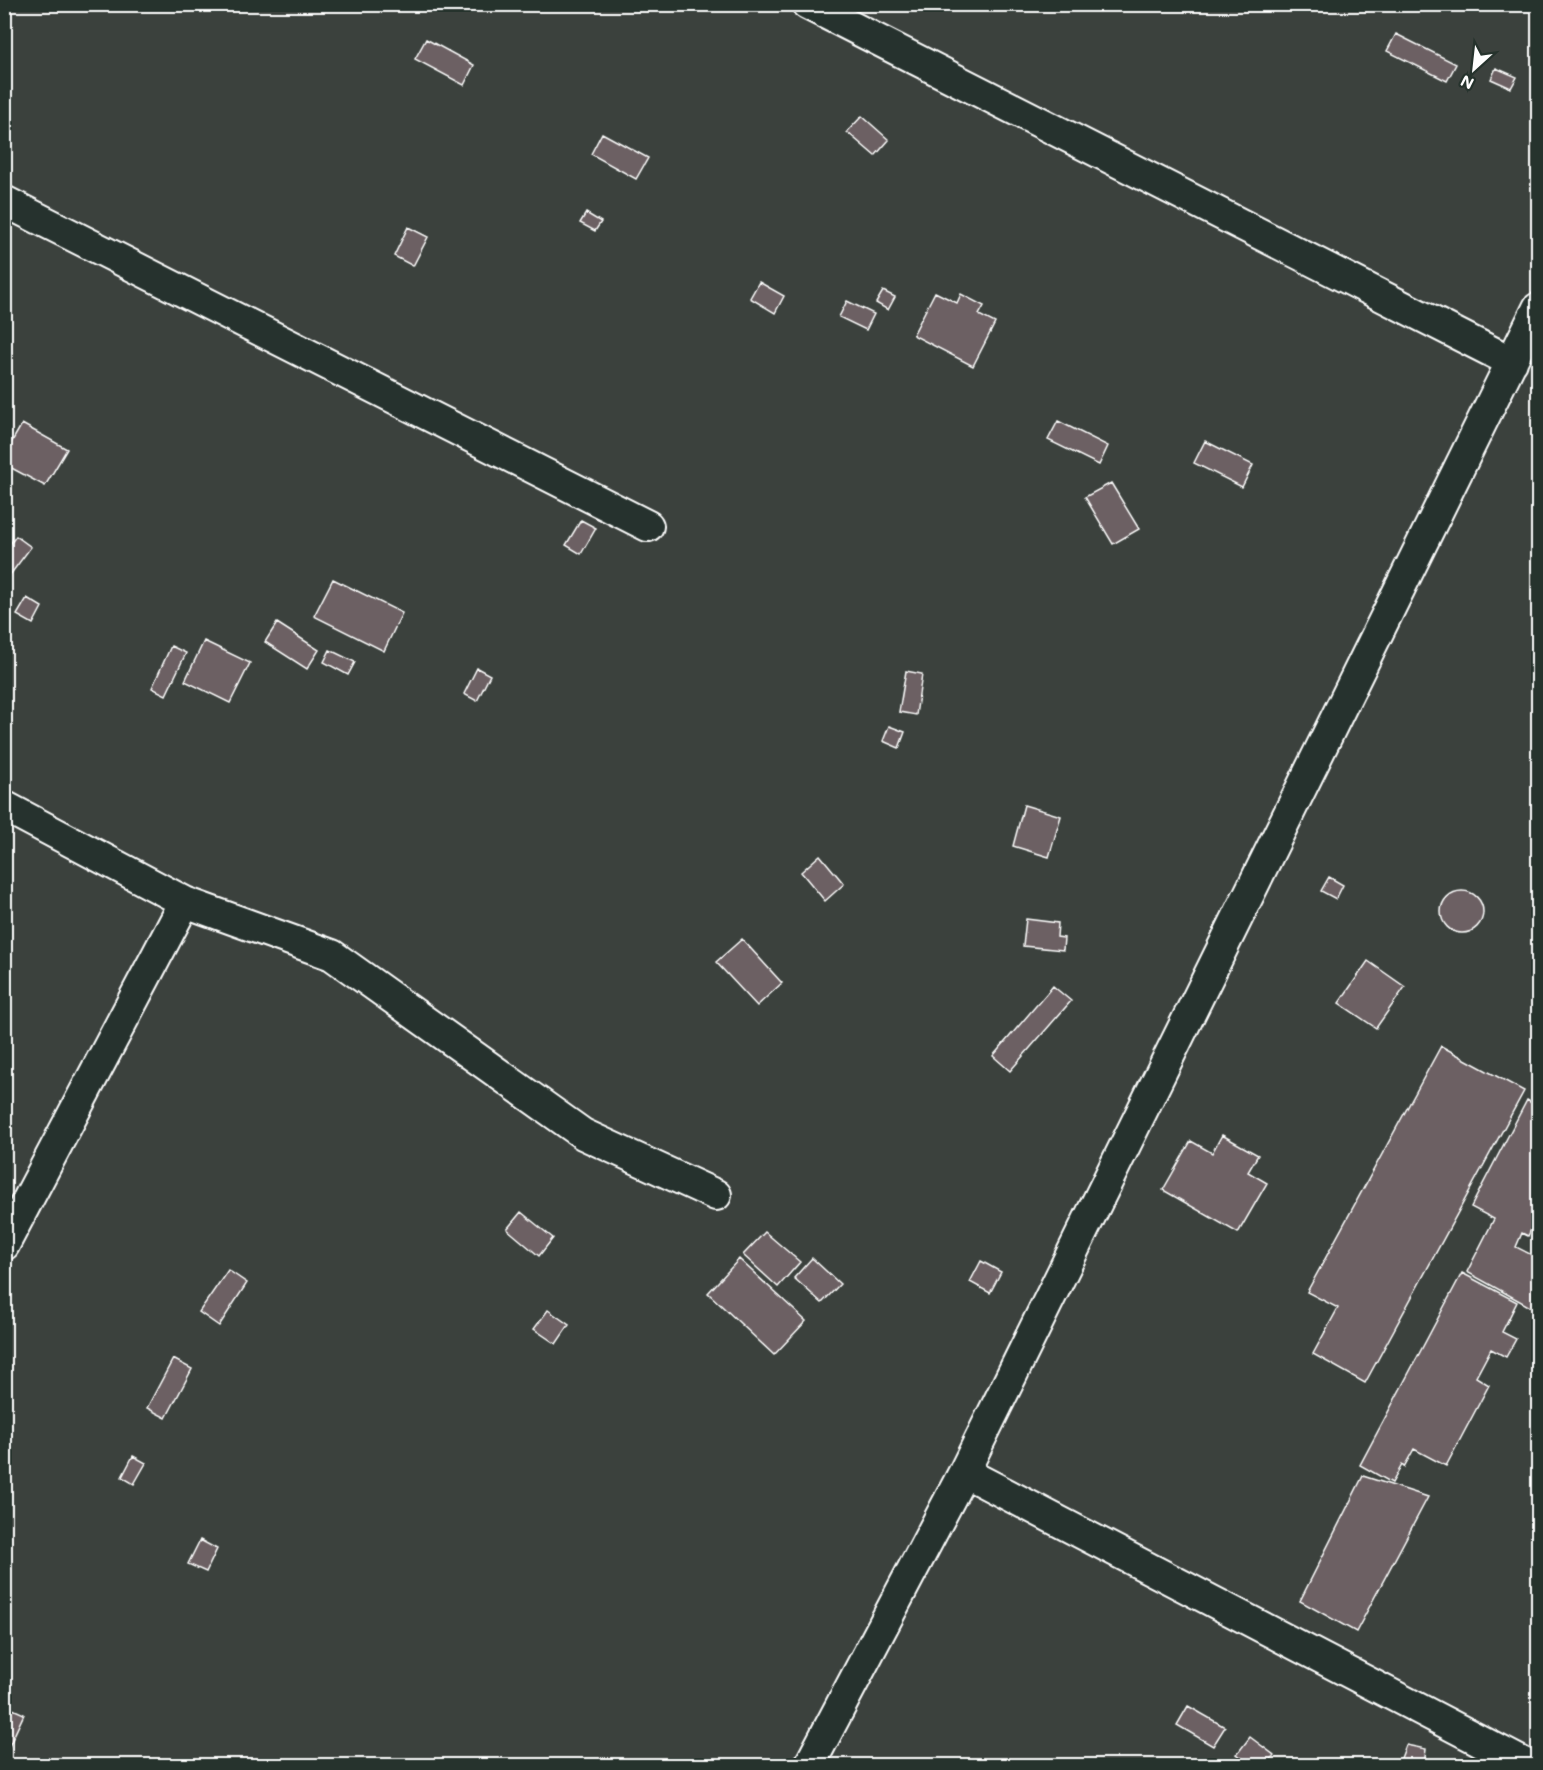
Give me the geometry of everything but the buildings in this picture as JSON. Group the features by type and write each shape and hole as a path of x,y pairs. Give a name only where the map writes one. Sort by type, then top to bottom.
{"street":[{"path":"807,4 1512,362"},
{"path":"4,201 648,526"},
{"path":"809,1766 964,1472 1539,308"},
{"path":"4,806 185,902 332,955 583,1134 716,1195"},
{"path":"4,1245 185,902"},
{"path":"964,1472 1529,1766"}]}
